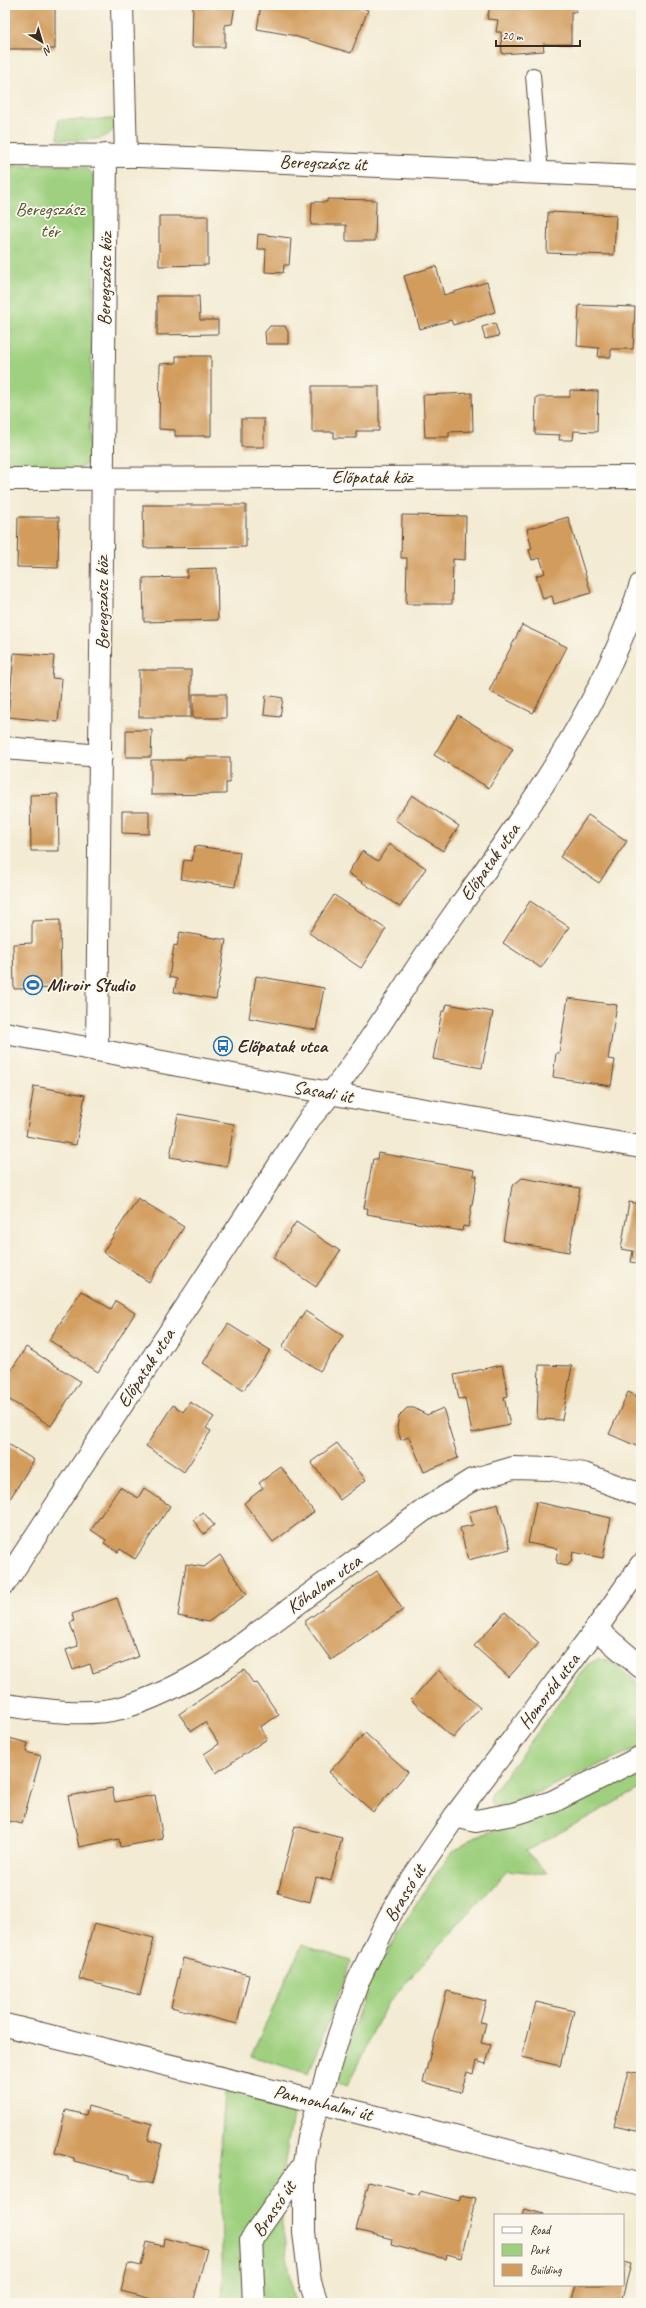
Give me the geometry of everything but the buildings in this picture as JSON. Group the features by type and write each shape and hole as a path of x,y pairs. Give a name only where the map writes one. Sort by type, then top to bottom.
{"street":[{"name":"Beregszász köz","path":"97,1050 101,756 102,478 122,5"},
{"name":"Beregszász út","path":"5,155 116,156 641,177"},
{"name":"Előpatak köz","path":"102,478 641,477"},
{"path":"5,479 102,478"},
{"name":"Előpatak utca","path":"5,1583 310,1118 331,1094 518,822 565,750 637,613 641,584"},
{"path":"5,748 101,756"},
{"name":"Sasadi út","path":"5,1033 331,1094 641,1147"},
{"name":"Kőhalom utca","path":"5,1705 41,1710 85,1712 121,1708 183,1684 217,1663 427,1508 472,1480 513,1468 551,1469 584,1474 641,1495"},
{"name":"Homoród utca","path":"455,1816 596,1630 641,1565"},
{"path":"596,1630 641,1667"},
{"path":"455,1816 476,1820 513,1814 552,1802 641,1757"},
{"name":"Brassó út","path":"317,2303 310,2282 304,2232 304,2164 308,2137 358,1981 389,1917 406,1888 455,1816"},
{"name":"Pannonhalmi út","path":"5,2025 318,2102 641,2185"},
{"name":"Brassó út","path":"254,2303 251,2240 304,2164"}],"lane":[{"path":"533,75 540,174"}],"green space":[{"path":"116,119 115,126 111,132 101,138 88,140 58,139 58,120"},
{"name":"Beregszász tér","path":"5,166 72,166 88,170 93,175 95,181 89,451 87,463 78,470 5,470"},
{"path":"598,1659 610,1660 641,1685 641,1746 510,1805 496,1807 490,1801 492,1794 587,1665"},
{"path":"641,1768 641,1788 526,1851 548,1874 507,1870 387,2004 347,2086 334,2082 370,1980 431,1880 452,1853 476,1836 525,1822 585,1796"},
{"path":"302,1945 351,1961 309,2074 251,2056"},
{"path":"225,2091 294,2108 280,2190 282,2225 295,2303 223,2303 220,2158"}],"place":[{"name":"Miroir Studio","path":"33,985"},
{"name":"Előpatak utca","path":"223,1046"}]}
